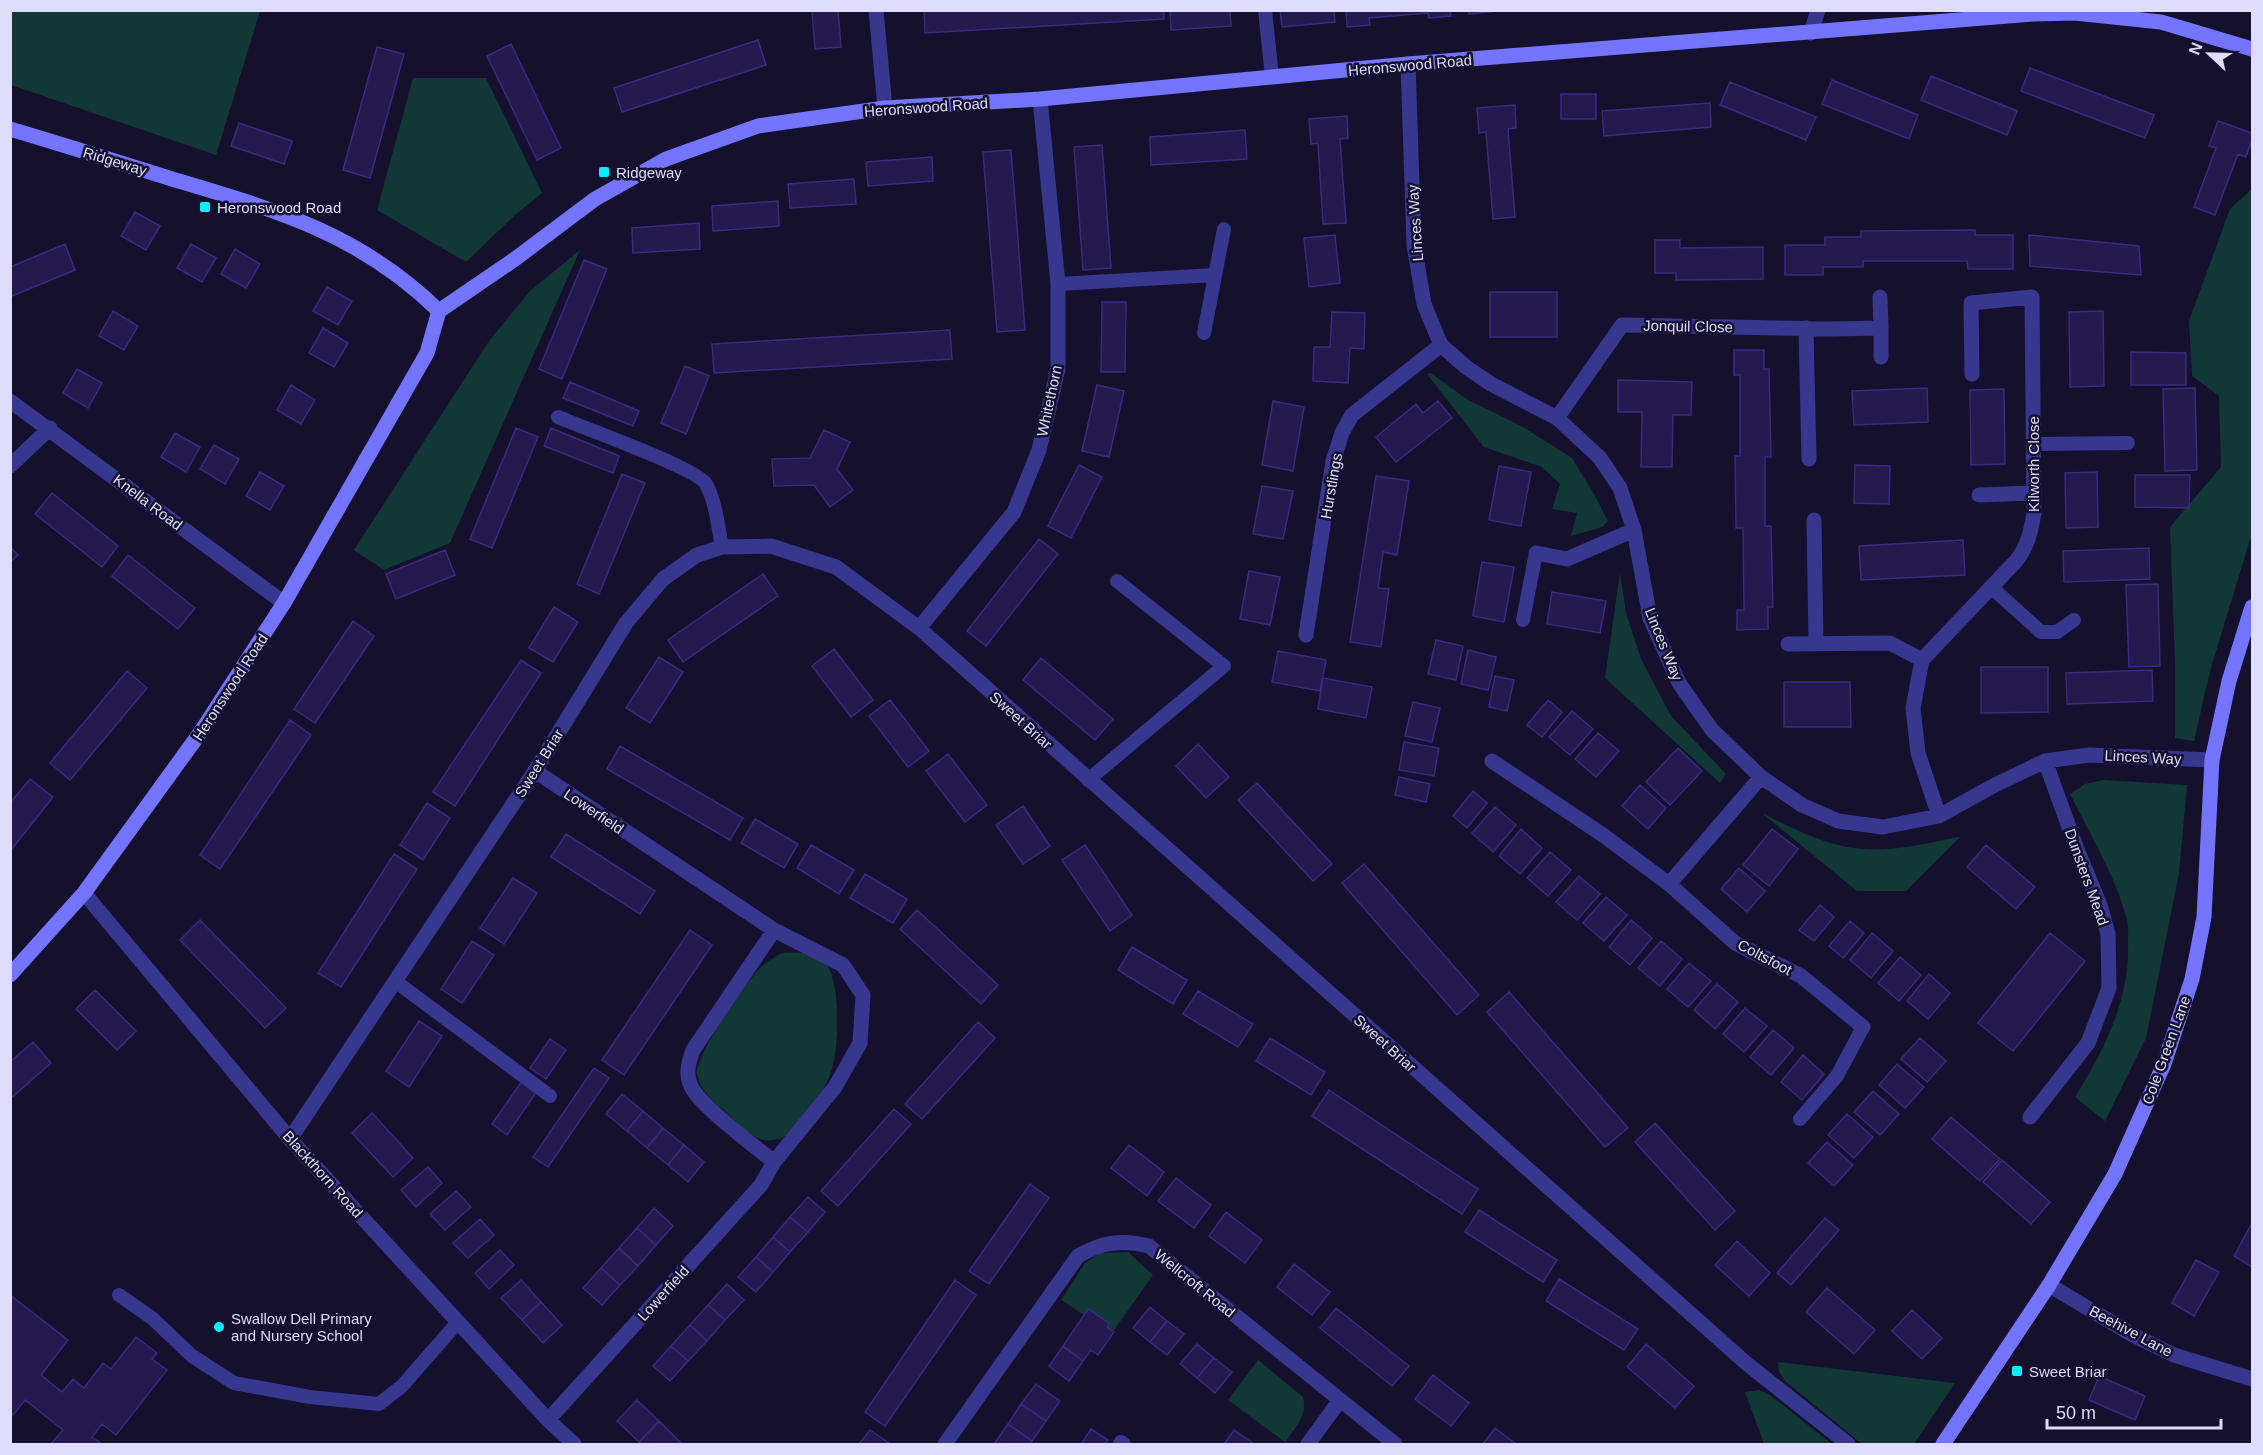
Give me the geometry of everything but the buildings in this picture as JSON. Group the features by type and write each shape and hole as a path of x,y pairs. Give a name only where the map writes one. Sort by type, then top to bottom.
{"street":[{"path":"876,10 885,108"},
{"path":"1811,33 1818,10"},
{"name":"Heronswood Road","path":"10,975 84,893 200,733 284,603 427,353 439,311 515,259 595,199 666,159 758,126 885,108 1040,99 1408,64 2001,16 2075,12 2161,22 2253,49"},
{"name":"Linces Way","path":"1408,64 1414,245 1424,304 1441,345 1466,367 1491,384 1557,418 1600,458 1620,488 1634,530 1650,618 1679,683 1712,730 1761,777 1802,805 1838,821 1883,827 1939,816 2045,761 2090,755 2212,760"},
{"name":"Whitethorn","path":"919,628 1014,512 1035,461 1058,369 1058,284 1040,99"},
{"name":"Ridgeway","path":"10,129 270,208 321,229 359,249 414,287 439,311"},
{"path":"1880,297 1881,357"},
{"name":"Kilworth Close","path":"1922,660 2026,549 2034,513 2032,297 1971,303 1972,374"},
{"name":"Jonquil Close","path":"1557,418 1622,325 1881,328"},
{"path":"1806,328 1809,459"},
{"name":"Hurstlings","path":"1306,635 1333,461 1342,433 1352,415 1441,345"},
{"name":"Knella Road","path":"10,401 50,428 284,603"},
{"path":"10,466 50,428"},
{"path":"1979,495 2034,493"},
{"path":"1814,520 1816,643"},
{"path":"1536,553 1567,560 1634,530"},
{"name":"Sweet Briar","path":"291,1139 535,771 626,623 663,579 697,555 722,547 771,546 836,567 919,628 1737,1355 1848,1444"},
{"name":"Cole Green Lane","path":"1943,1444 2049,1284 2115,1174 2164,1064 2192,979 2204,917 2212,760 2229,681 2253,607"},
{"path":"1788,644 1890,643 1922,660 1913,708 1918,753 1939,816"},
{"name":"Coltsfoot","path":"1492,761 1603,835 1669,884 1735,943 1801,976 1863,1027"},
{"name":"Dunsters Mead","path":"2030,1117 2088,1043 2109,988 2108,934 2103,915 2045,761"},
{"name":"Lowerfield","path":"535,771 774,930 843,965 863,995 860,1043 835,1087 774,1162 761,1185 548,1420"},
{"path":"1669,884 1761,777"},
{"name":"Blackthorn Road","path":"84,893 291,1139 548,1420 574,1444"},
{"path":"774,930 693,1050 687,1065 690,1085 700,1100 774,1162"},
{"name":"Wellcroft Road","path":"945,1444 1078,1256 1097,1245 1131,1241 1149,1246 1395,1444"},
{"name":"Beehive Lane","path":"2049,1284 2131,1334 2174,1354 2253,1379"},
{"path":"1308,1444 1340,1400"}],"lane":[{"path":"1265,10 1272,77"},
{"path":"1204,333 1224,229"},
{"path":"1058,284 1215,275"},
{"path":"558,417 679,466 705,482 715,508 722,547"},
{"path":"2034,444 2128,443"},
{"path":"1523,620 1536,553"},
{"path":"1088,780 1224,666 1118,581"},
{"path":"1991,587 2041,632 2056,632 2074,620"},
{"path":"395,981 550,1096"},
{"path":"1800,1119 1837,1076 1863,1027"},
{"path":"119,1295 152,1318 192,1356 234,1383 310,1397 379,1404 402,1386 458,1322"}],"green space":[{"path":"11,10 260,11 216,155 11,85"},
{"path":"413,78 486,78 542,193 515,215 466,262 377,210"},
{"path":"2252,189 2252,533 2210,671 2194,741 2175,738 2175,662 2170,527 2221,467 2219,396 2192,376 2189,321 2230,209"},
{"path":"580,250 450,543 384,570 354,550 489,341 530,291"},
{"path":"1431,373 1468,400 1523,427 1572,458 1608,521 1602,527 1571,536 1577,513 1552,509 1560,484 1542,467 1484,447 1427,374"},
{"path":"1620,573 1626,613 1641,659 1671,716 1726,774 1720,783 1605,678"},
{"path":"2103,780 2187,785 2179,873 2146,1038 2105,1121 2075,1097 2105,1043 2120,1004 2125,984 2128,926 2109,872 2070,794 2085,784"},
{"path":"1762,813 1819,839 1854,848 1894,849 1961,836 1906,891 1857,891"},
{"path":"782,953 804,953 825,962 834,983 836,998 836,1046 829,1077 808,1113 787,1136 763,1140 744,1129 704,1091 697,1074 704,1052 734,1001 762,966"},
{"path":"1128,1252 1153,1275 1112,1333 1061,1300 1085,1263 1101,1253"},
{"path":"1258,1360 1303,1397 1302,1415 1285,1442 1228,1400"},
{"path":"1778,1362 1955,1383 1914,1444 1862,1444 1784,1380 1779,1371"},
{"path":"1759,1390 1770,1395 1832,1444 1764,1444 1745,1392"}],"place":[{"name":"Ridgeway","path":"604,172"},
{"name":"Heronswood Road","path":"205,207"},
{"name":"Swallow Dell Primary and Nursery School","path":"219,1327"},
{"name":"Sweet Briar","path":"2017,1371"}]}
